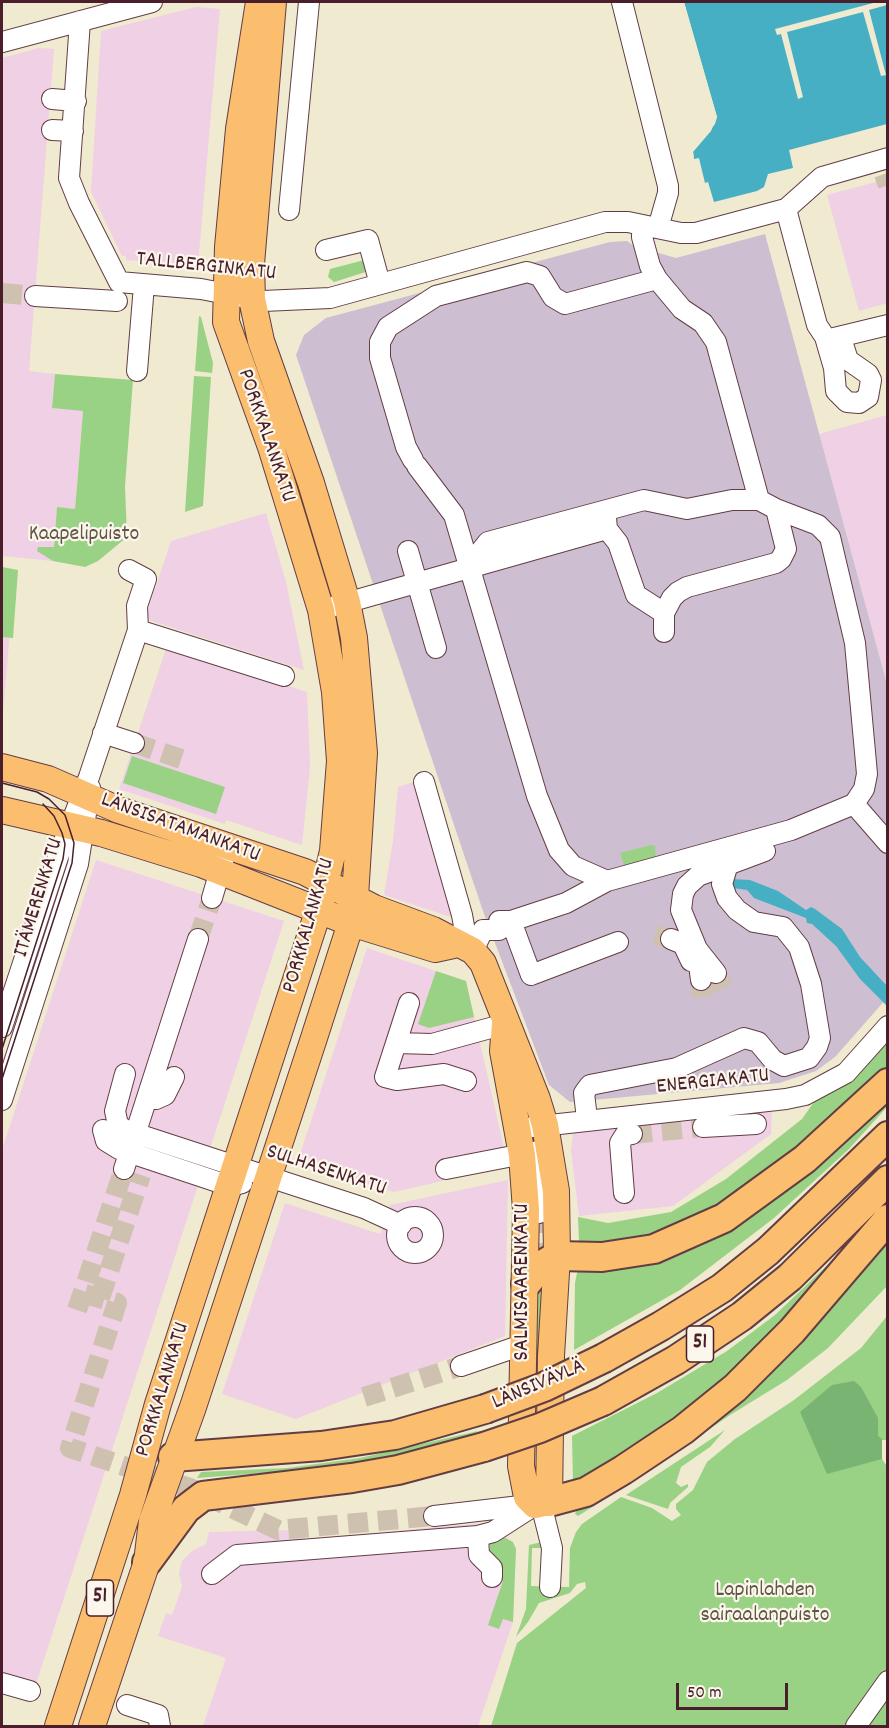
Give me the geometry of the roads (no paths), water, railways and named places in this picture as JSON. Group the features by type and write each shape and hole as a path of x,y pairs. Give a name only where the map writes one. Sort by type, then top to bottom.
{"highway":[{"path":"526,1284 542,1265 557,1256 602,1257 654,1249 723,1218 805,1159 888,1083"},
{"name":"LÄNSIVÄYLÄ","path":"173,1456 321,1446 395,1435 485,1409 544,1387 604,1358 722,1288 768,1251 888,1136"},
{"name":"LÄNSIVÄYLÄ","path":"147,1562 186,1509 203,1496 352,1478 484,1447 540,1428 603,1401 676,1360 742,1316 790,1276 888,1180"},
{"path":"541,1504 577,1496 684,1430 735,1388 792,1330 888,1219"}],"main road":[{"name":"PORKKALANKATU","path":"58,1726 133,1495 158,1404 319,909 333,851 340,761 335,692 321,610 271,447 226,322 225,294 239,129 259,2"},
{"name":"PORKKALANKATU","path":"92,1726 147,1562 152,1521 173,1456 193,1407 351,923 355,897 364,753 360,692 347,602 311,483 261,341 252,299 251,264 273,2"},
{"name":"LÄNSISATAMANKATU","path":"2,767 87,789 223,859 235,879 351,923"},
{"name":"LÄNSISATAMANKATU","path":"2,810 77,829 223,859 305,872 355,897"},
{"name":"SALMISAARENKATU","path":"355,897 390,915 471,942 488,973 505,1024 529,1078 538,1145 556,1191 557,1256 541,1504 527,1497 521,1466 526,1210 538,1145"},
{"path":"351,923 435,949 471,942"},
{"name":"SALMISAARENKATU","path":"505,1024 503,1051 517,1128 538,1145"},
{"name":"LÄNSIVÄYLÄ","path":"133,1495 151,1467 173,1456"}],"street":[{"path":"2,42 152,2"},
{"path":"289,210 309,2"},
{"path":"605,509 607,529 618,543 636,595 664,622 672,598 687,587 776,563 786,549 767,505 716,342 703,323 682,309 657,279 650,266 642,237 668,194 668,186 622,2"},
{"name":"TALLBERGINKATU","path":"80,21 69,178 118,298 144,285 201,289 252,299 330,298 605,222 650,226 681,233 696,232 786,209"},
{"path":"52,99 76,101"},
{"path":"52,130 73,131"},
{"path":"884,164 822,177 786,209 817,325 833,337 888,325"},
{"path":"326,250 368,240 380,284"},
{"path":"607,880 573,866 559,850 537,796 454,516 406,447 380,358 380,342 388,327 436,297 527,272 540,276 553,297 565,304 657,279"},
{"path":"137,371 144,285"},
{"path":"35,296 118,298"},
{"path":"424,782 464,926 471,942 499,930 511,921 566,903 607,880 791,830 854,804 867,782 855,643 830,537 813,522 767,505 732,500 687,509 644,500 488,542 469,566"},
{"path":"321,610 469,566 607,529"},
{"path":"408,551 415,583 436,648"},
{"name":"ITÄMERENKATU","path":"3,1016 77,829 104,733 138,630 137,606 146,579 129,570"},
{"path":"138,630 284,676"},
{"path":"104,733 134,743"},
{"path":"854,804 888,843"},
{"name":"ITÄMERENKATU","path":"2,1100 78,864 77,829"},
{"path":"671,939 680,942 689,959 703,967 682,916 683,894 687,886 698,876 765,851"},
{"path":"212,898 223,859"},
{"path":"587,1119 584,1093 591,1085 677,1068 744,1038 758,1042 773,1060 784,1066 804,1061 817,1047 820,1038 811,984 800,947 783,927 754,921 737,910 727,898 722,884 728,864"},
{"path":"511,921 531,975 618,942"},
{"path":"135,1158 147,1098 198,939"},
{"path":"409,1003 385,1077 397,1080 444,1074 466,1081"},
{"path":"3,1016 26,1024"},
{"path":"396,1043 432,1044 505,1024"},
{"name":"ENERGIAKATU","path":"446,1169 538,1145 587,1119 805,1095 846,1073 888,1026"},
{"path":"125,1074 115,1111 135,1158"},
{"path":"147,1098 165,1095 174,1077"},
{"path":"703,1127 756,1124"},
{"path":"103,1130 106,1141 111,1146 135,1158"},
{"path":"624,1193 620,1143 625,1135 632,1134"},
{"path":"538,1145 539,1213"},
{"name":"SULHASENKATU","path":"135,1158 233,1176 268,1176 383,1214 401,1225"},
{"path":"460,1366 525,1344"},
{"path":"434,1516 541,1504"},
{"path":"212,1574 237,1555 478,1536 493,1532 541,1504"},
{"path":"541,1504 552,1548 549,1587"},
{"path":"478,1536 478,1555 492,1568 492,1577"},
{"path":"856,1726 888,1681"},
{"path":"2,1683 30,1691"},
{"path":"127,1704 158,1715 160,1726"}],"water":[{"path":"684,2 887,2 887,124 789,150 793,168 768,174 764,187 757,191 714,202 708,182 705,183 699,158 694,159 693,152 711,131 717,117"},
{"path":"731,879 750,880 778,891 806,910 811,907 815,909 842,929 860,957 887,986 887,1006 860,979 836,946 812,924 807,923 806,918 754,898 747,890 733,888"}],"tunnel":[{"path":"884,174 888,185"},
{"path":"2,293 35,296"},
{"path":"134,743 187,761"},
{"path":"198,939 212,898"},
{"path":"655,935 671,939"},
{"path":"716,973 723,988"},
{"path":"701,980 702,997"},
{"path":"632,1134 703,1127"},
{"path":"77,1310 124,1169"},
{"path":"100,1298 141,1175"},
{"path":"539,1213 540,1259"},
{"path":"85,1294 117,1303 70,1448 190,1488 278,1530 434,1516"},
{"path":"364,1397 461,1366"}],"tram line":[{"path":"2,783 37,792 49,799 65,815 74,843 72,863 2,1079"},
{"path":"2,1049 63,859 65,844 62,833 54,816 43,804"}],"park label":[{"name":"Kaapelipuisto","path":"84,536"},
{"name":"Lapinlahden sairaalanpuisto","path":"765,1604"}]}
